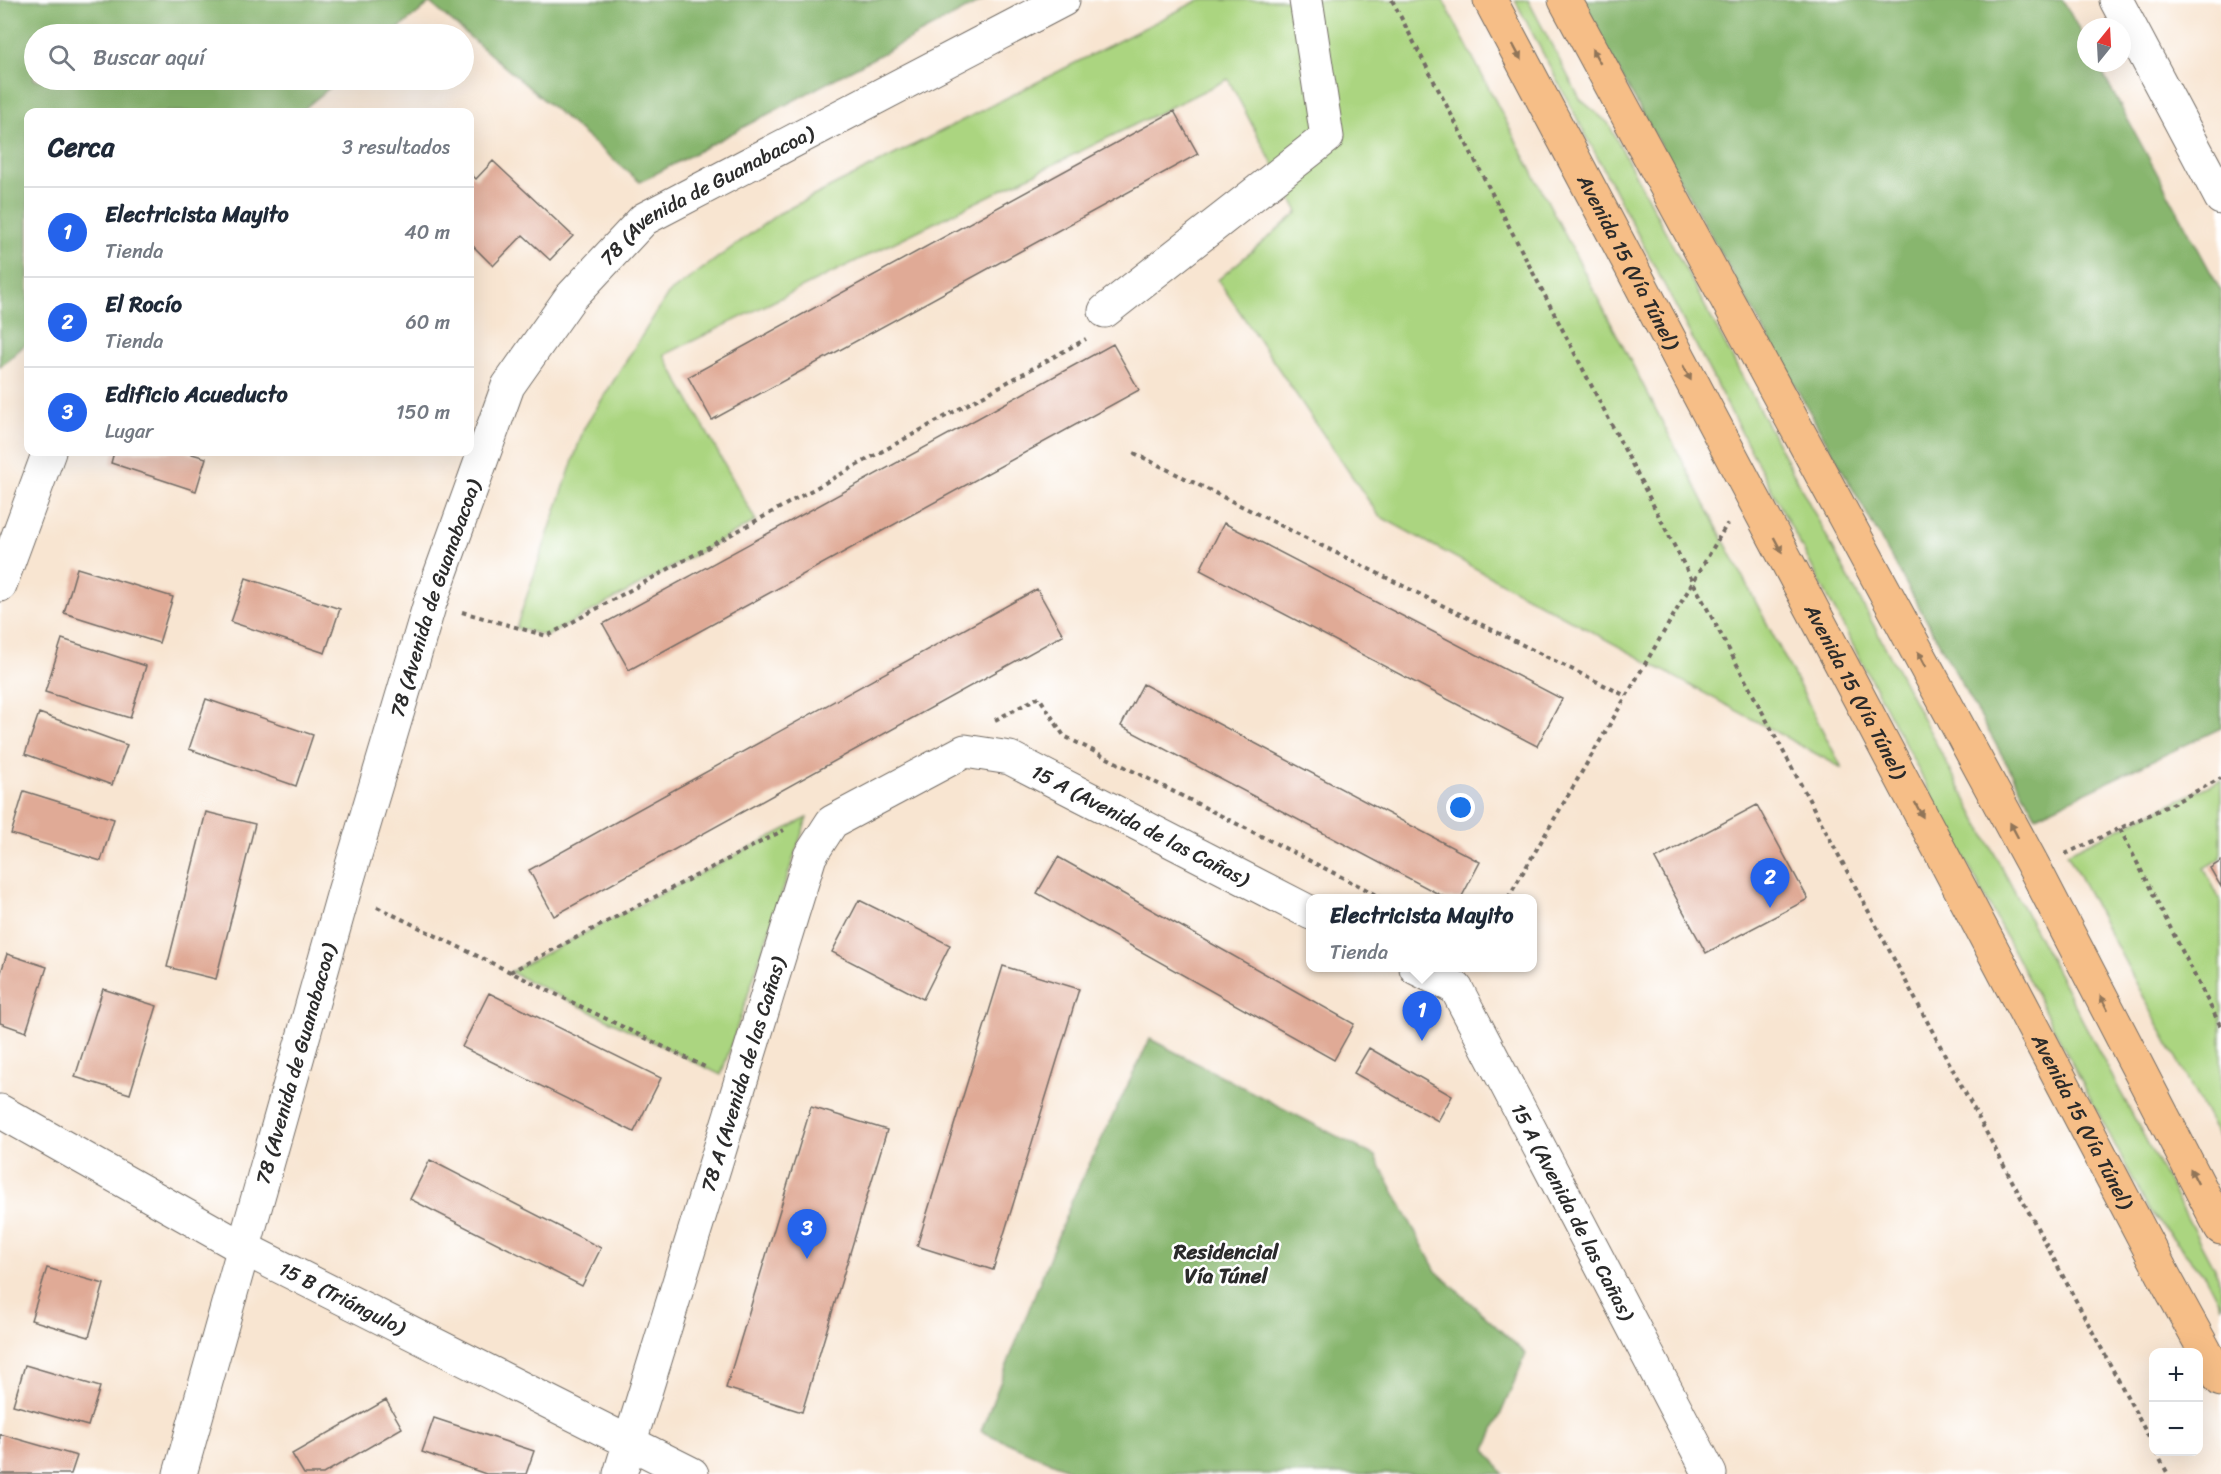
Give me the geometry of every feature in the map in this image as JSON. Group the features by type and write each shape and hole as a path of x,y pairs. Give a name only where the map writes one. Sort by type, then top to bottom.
{"main road":[{"name":"Avenida 15 (Vía Túnel)","path":"1490,0 2164,1278 2221,1380"},
{"path":"1565,0 2035,868 2221,1228"}],"street":[{"name":"78 (Avenida de Guanabacoa)","path":"180,1474 344,892 430,603 508,386 570,298 644,219 1063,0"},
{"path":"1098,323 1327,137 1306,0"},
{"path":"2116,0 2219,191"},
{"path":"0,585 48,456"},
{"name":"15 A (Avenida de las Cañas)","path":"965,751 1010,758 1306,911"},
{"name":"78 A (Avenida de las Cañas)","path":"625,1459 810,856 832,822 965,751"},
{"name":"15 A (Avenida de las Cañas)","path":"1424,972 1456,988 1710,1474"},
{"name":"15 B (Triángulo)","path":"0,1111 625,1459 692,1474"}],"path":[{"path":"1392,0 1693,582 2149,1438"},
{"path":"430,603 547,636 1098,323"},
{"path":"1134,453 1626,696"},
{"path":"1510,894 1748,488"},
{"path":"986,725 1039,697 1064,736 1375,894"},
{"path":"2035,868 2120,829 2221,778"},
{"path":"510,972 786,829"},
{"path":"2120,829 2221,1027"},
{"path":"344,892 740,1084"},
{"path":"2158,1456 2168,1474"}],"green space":[{"path":"0,0 983,0 640,182 474,41 474,24 455,24 430,3 404,24 24,24 24,90 327,90 305,108 24,108 24,346 0,367"},
{"path":"1199,0 1443,0 1842,768 1379,516 1218,280 1298,212 1228,79 664,355 756,521 547,636 516,628 584,428 668,294 778,214"},
{"path":"1515,0 1528,0 1580,99 1608,123 2221,1282 2221,1307 2205,1276 2149,1210"},
{"path":"1579,0 2063,0 2077,26 2077,72 2102,72 2221,291 2221,728 2036,816"},
{"path":"2221,780 2221,858 2204,868 2221,902 2221,1142 2067,853"},
{"path":"807,818 721,1075 510,972"},
{"path":"1150,1039 1375,1156 1436,1271 1526,1354 1486,1449 1503,1474 1078,1474 981,1431 1072,1200"}],"building":[{"path":"1174,111 1198,154 712,420 688,377"},
{"path":"493,161 573,236 550,260 523,235 493,266 474,247 474,177 476,179"},
{"path":"1113,344 1139,390 629,670 603,624"},
{"path":"113,456 199,456 206,458 196,491 111,463"},
{"path":"1224,523 1562,699 1537,746 1200,570"},
{"path":"77,568 173,597 159,643 64,613"},
{"path":"246,578 340,609 325,653 231,622"},
{"path":"1037,589 1063,635 554,916 529,870"},
{"path":"62,639 146,666 130,718 45,692"},
{"path":"1143,684 1480,862 1463,894 1438,894 1121,726"},
{"path":"206,699 313,735 296,786 189,749"},
{"path":"39,713 127,745 112,785 25,754"},
{"path":"24,791 114,819 101,861 11,834"},
{"path":"1757,805 1808,899 1706,953 1655,859"},
{"path":"206,812 255,824 216,979 167,967"},
{"path":"1058,857 1354,1024 1334,1060 1037,893"},
{"path":"2221,861 2221,887 2210,868"},
{"path":"859,900 950,945 923,999 832,952"},
{"path":"7,954 47,967 26,1032 0,1023 0,975"},
{"path":"1003,966 1079,989 993,1270 917,1246"},
{"path":"103,989 157,1006 130,1094 75,1077"},
{"path":"489,993 661,1078 634,1132 462,1047"},
{"path":"1369,1048 1452,1096 1438,1121 1354,1073"},
{"path":"811,1107 887,1130 802,1412 726,1388"},
{"path":"430,1160 601,1248 582,1286 410,1199"},
{"path":"47,1268 104,1284 89,1337 31,1320"},
{"path":"25,1365 100,1387 88,1426 13,1405"},
{"path":"386,1400 402,1428 323,1474 304,1474 292,1454"},
{"path":"434,1418 534,1451 526,1474 486,1474 422,1452"},
{"path":"0,1434 77,1456 71,1474 0,1474"}],"place":[{"name":"El Rocío","path":"1770,908"},
{"name":"Electricista Mayito","path":"1422,1041"},
{"name":"Edificio Acueducto","path":"807,1259"}],"district":[{"name":"Residencial Vía Túnel","path":"1226,1264"}]}
